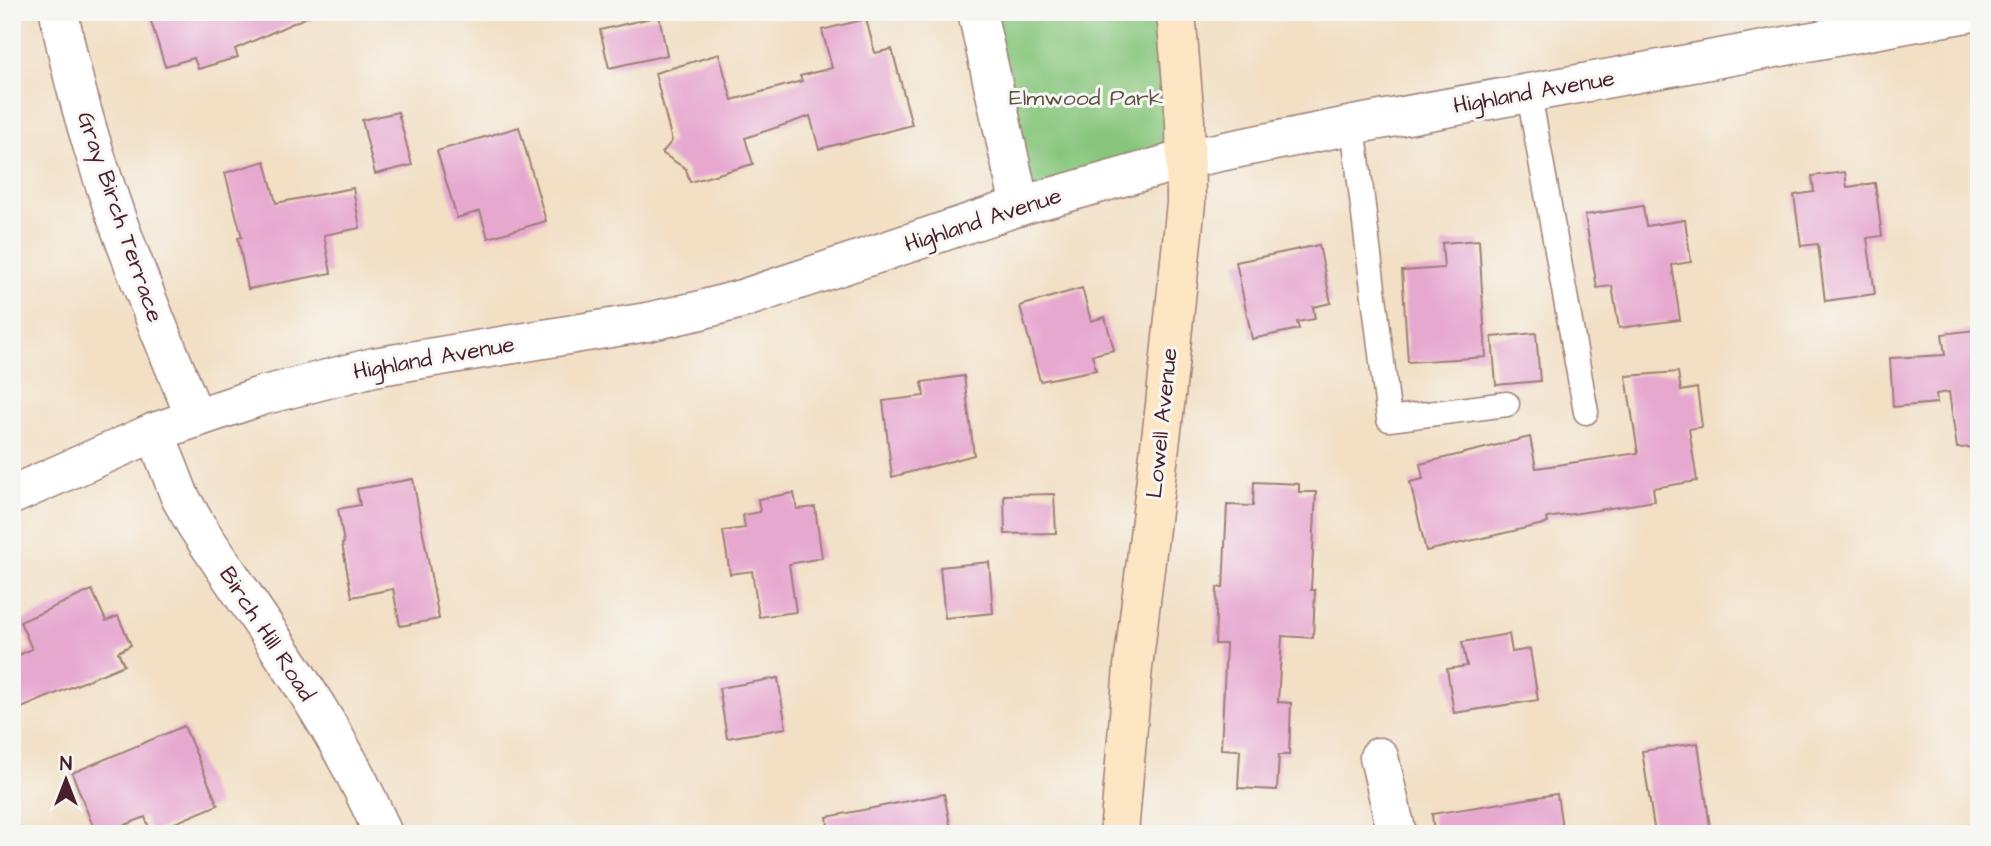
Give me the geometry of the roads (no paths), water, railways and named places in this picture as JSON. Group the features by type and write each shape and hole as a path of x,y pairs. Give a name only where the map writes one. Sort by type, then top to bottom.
{"street":[{"name":"Gray Birch Terrace","path":"59,12 83,112 108,192 133,265 195,417"},
{"path":"977,12 1020,206"},
{"name":"Lowell Avenue","path":"1119,834 1133,667 1165,405 1186,202 1185,121 1176,12"},
{"name":"Highland Avenue","path":"12,495 156,432 261,396 374,367 648,322 697,311 745,298 1020,206 1186,159 1353,125 1529,94 1832,24 1972,12"},
{"name":"Birch Hill Road","path":"156,432 180,497 196,526 321,717 362,789 383,834"},
{"path":"1379,757 1397,834"}],"lane":[{"path":"1529,94 1586,412"},
{"path":"1353,125 1389,419 1507,404"}],"park label":[{"name":"Elmwood Park","path":"1086,98"}]}
